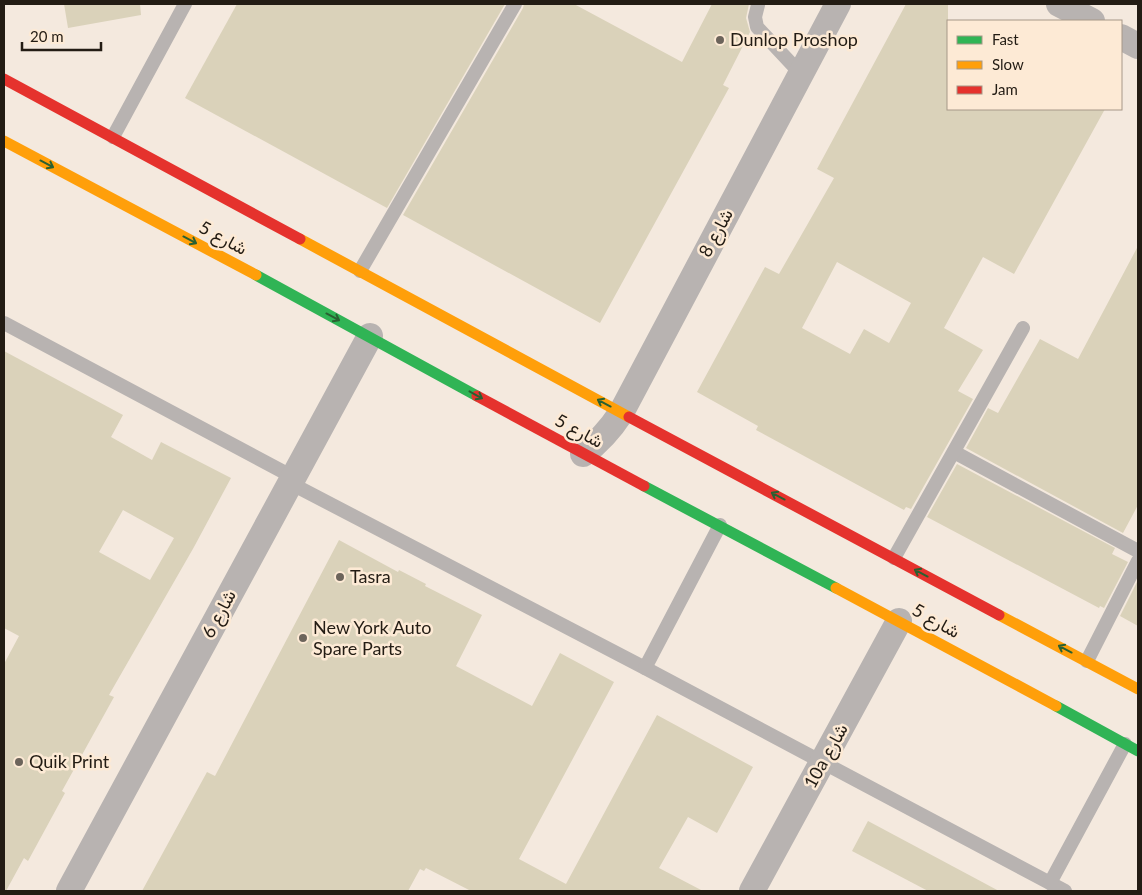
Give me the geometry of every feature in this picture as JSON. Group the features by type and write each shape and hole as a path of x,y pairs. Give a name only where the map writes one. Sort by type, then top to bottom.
{"street":[{"name":"شارع 8","path":"583,454 598,443 611,429 621,412 838,4"},
{"path":"1059,4 1090,20"},
{"path":"1122,38 1138,46"},
{"name":"شارع 5","path":"4,79 1138,689"},
{"name":"شارع 5","path":"4,141 370,336 583,454 720,525 1138,751"},
{"name":"شارع 6","path":"69,891 370,336"},
{"name":"10a شارع","path":"752,891 899,621"}],"lane":[{"path":"113,137 185,4"},
{"path":"360,271 514,4"},
{"path":"758,5 755,17 757,27 801,74"},
{"path":"4,323 291,480 1065,891"},
{"path":"894,558 1023,328"},
{"path":"954,452 1138,551"},
{"path":"645,668 720,525"},
{"path":"1087,661 1138,561"},
{"path":"1050,883 1125,744"}],"building":[{"path":"64,4 140,4 141,15 68,28"},
{"path":"237,4 505,4 387,208 185,98"},
{"path":"524,4 574,4 682,62 712,4 749,4 746,18 750,32 723,85 729,88 600,323 403,215"},
{"path":"906,4 948,4 947,110 1104,110 1014,274 983,257 944,328 983,350 958,391 973,399 911,509 906,507 904,510 756,430 758,426 697,392 765,267 779,274 834,178 817,169","holes":["837,262 911,303 889,343 864,329 850,354 802,328"]},
{"path":"1138,246 1138,505 1123,533 966,448 988,408 998,413 1040,339 1078,359"},
{"path":"4,351 123,415 111,437 152,460 161,442 231,478 194,547 109,695 114,697 62,791 65,793 28,861 24,858 6,891 4,891 4,664 19,636 4,628","holes":["123,510 174,538 150,580 99,552"]},
{"path":"957,464 1115,548 1112,554 1128,562 1104,608 1100,606 1099,608 927,517"},
{"path":"339,540 482,615 456,666 532,706 560,653 614,682 519,859 566,884 657,715 753,767 717,833 688,817 659,868 703,891 471,891 426,868 424,871 420,869 408,891 142,891 207,772 215,776"},
{"path":"1138,580 1138,626 1120,616"},
{"path":"868,821 999,891 928,891 852,851"}],"traffic: fast":[{"path":"256,275 477,396"},
{"path":"644,486 836,588"},
{"path":"1056,706 1138,751"}],"traffic: slow":[{"path":"4,141 256,275"},
{"path":"300,239 629,417"},
{"path":"836,588 1056,706"},
{"path":"999,615 1138,689"}],"traffic: jam":[{"path":"4,79 300,239"},
{"path":"477,396 644,486"},
{"path":"629,417 999,615"}],"place":[{"name":"Dunlop Proshop","path":"720,40"},
{"name":"Tasra","path":"340,577"},
{"name":"New York Auto Spare Parts","path":"303,638"},
{"name":"Quik Print","path":"19,762"}]}
